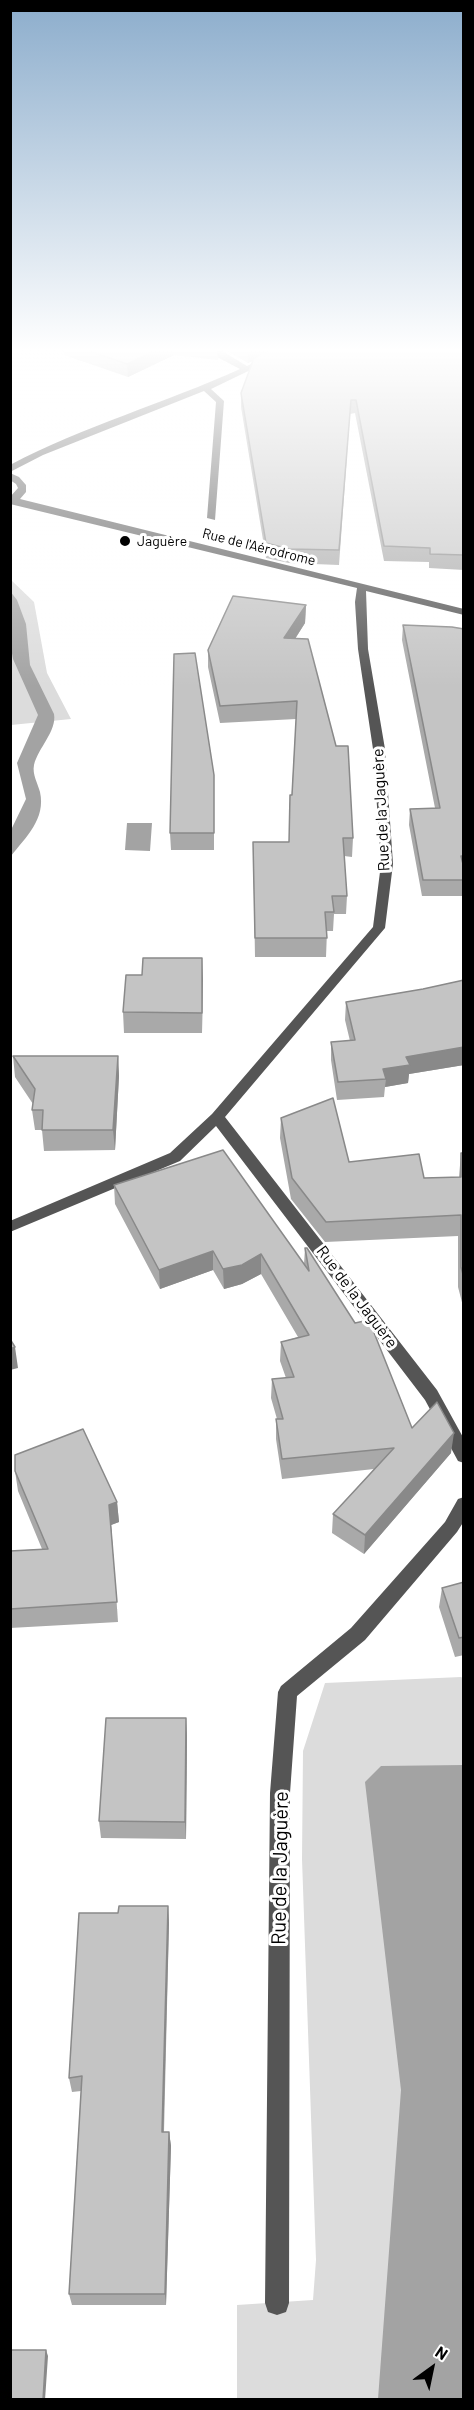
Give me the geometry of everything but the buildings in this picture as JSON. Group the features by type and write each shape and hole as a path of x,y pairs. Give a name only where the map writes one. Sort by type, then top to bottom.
{"street":[{"path":"10,469 24,461"},
{"path":"212,518 216,461"},
{"path":"10,476 23,485 20,496 12,501"},
{"name":"Rue de l'Aérodrome","path":"12,501 464,612"},
{"name":"Rue de la Jaguère","path":"10,1227 175,1157 217,1117 379,928 387,864 379,749 363,649 360,602 362,588"},
{"name":"Rue de la Jaguère","path":"217,1117 431,1395 464,1456"},
{"name":"Rue de la Jaguère","path":"277,2303 280,1793 288,1692 358,1634 451,1527 464,1504"}],"shaded area":[{"path":"10,579 34,602 47,673 71,719 11,725"},
{"path":"10,591 17,600 26,624 30,665 54,714 53,727 34,765 34,775 40,792 40,811 28,835 11,856 11,830 26,799 17,763 38,715 13,659 10,642"},
{"path":"127,823 152,823 150,851 125,850"},
{"path":"461,1677 464,1679 463,2399 237,2399 237,2305 313,2300 316,2260 302,1859 303,1751 325,1683"},
{"path":"463,1765 463,2399 378,2399 401,2090 365,1782 381,1766"}],"place":[{"name":"Jaguère","path":"125,541"}]}
